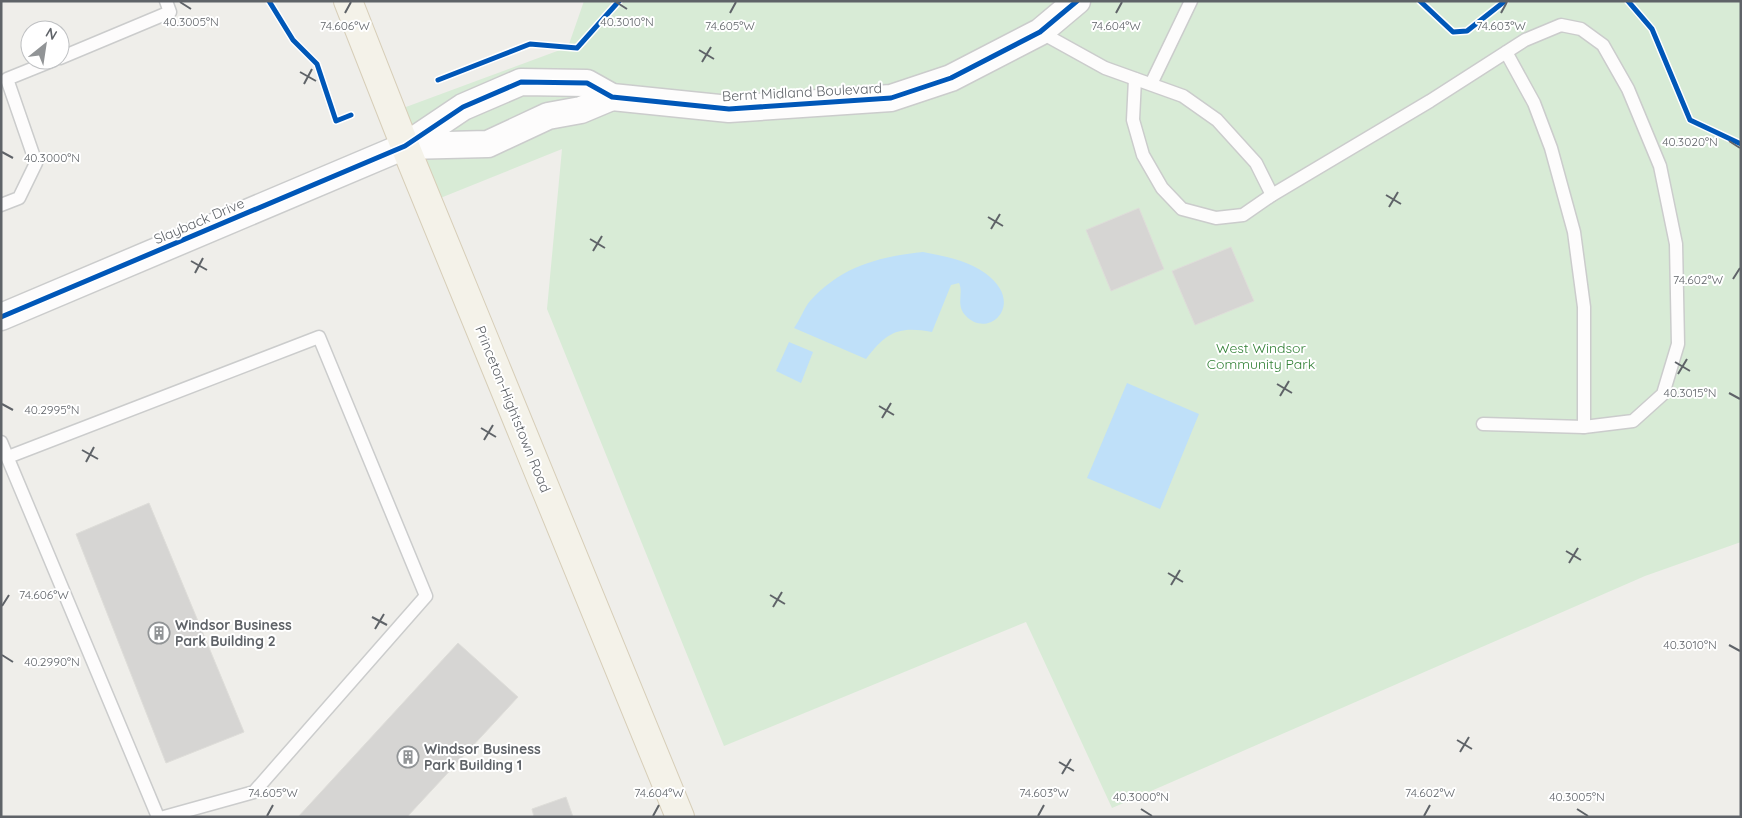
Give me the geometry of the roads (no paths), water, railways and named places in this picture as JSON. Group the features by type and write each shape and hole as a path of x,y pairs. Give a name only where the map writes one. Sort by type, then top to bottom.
{"main road":[{"name":"Princeton-Hightstown Road","path":"348,1 405,146 680,817"}],"street":[{"name":"Bernt Midland Boulevard","path":"405,146 463,107 520,82 588,83 612,97 729,108 891,98 951,78 1040,32 1077,1"},
{"name":"Bernt Midland Boulevard","path":"405,146 488,144 548,116 581,110 612,97"},
{"name":"Slayback Drive","path":"1,317 405,146"}],"lane":[{"path":"70,54 170,12 166,1"},
{"path":"1150,84 1191,1"},
{"path":"1134,79 1133,120 1143,155 1162,188 1182,210 1216,218 1243,215 1272,195 1430,102 1525,40 1562,25 1581,29 1603,45 1628,89 1660,166 1676,244 1678,344 1663,394 1634,421 1584,427 1483,424"},
{"path":"1040,32 1105,68 1183,96 1217,120 1256,163 1272,195"},
{"path":"1506,52 1534,103 1550,148 1574,232 1584,307 1584,427"},
{"path":"1,205 19,198 36,163 7,80 30,70"},
{"path":"8,457 319,337 426,596 254,792 164,817"},
{"path":"1,442 158,817"}],"water":[{"path":"923,252 963,262 985,273 997,284 1003,296 1004,306 1000,315 993,321 985,324 975,322 966,316 961,308 959,283 951,285 932,332 910,330 894,333 880,343 866,359 794,328 810,301 822,289 848,271 876,260"},
{"path":"789,342 813,352 801,383 776,371"},
{"path":"1127,383 1199,414 1160,509 1087,478"}],"place":[{"name":"Windsor Business Park Building 2","path":"159,633"},
{"name":"Windsor Business Park Building 1","path":"408,757"}],"park label":[{"name":"West Windsor Community Park","path":"1261,356"}]}
